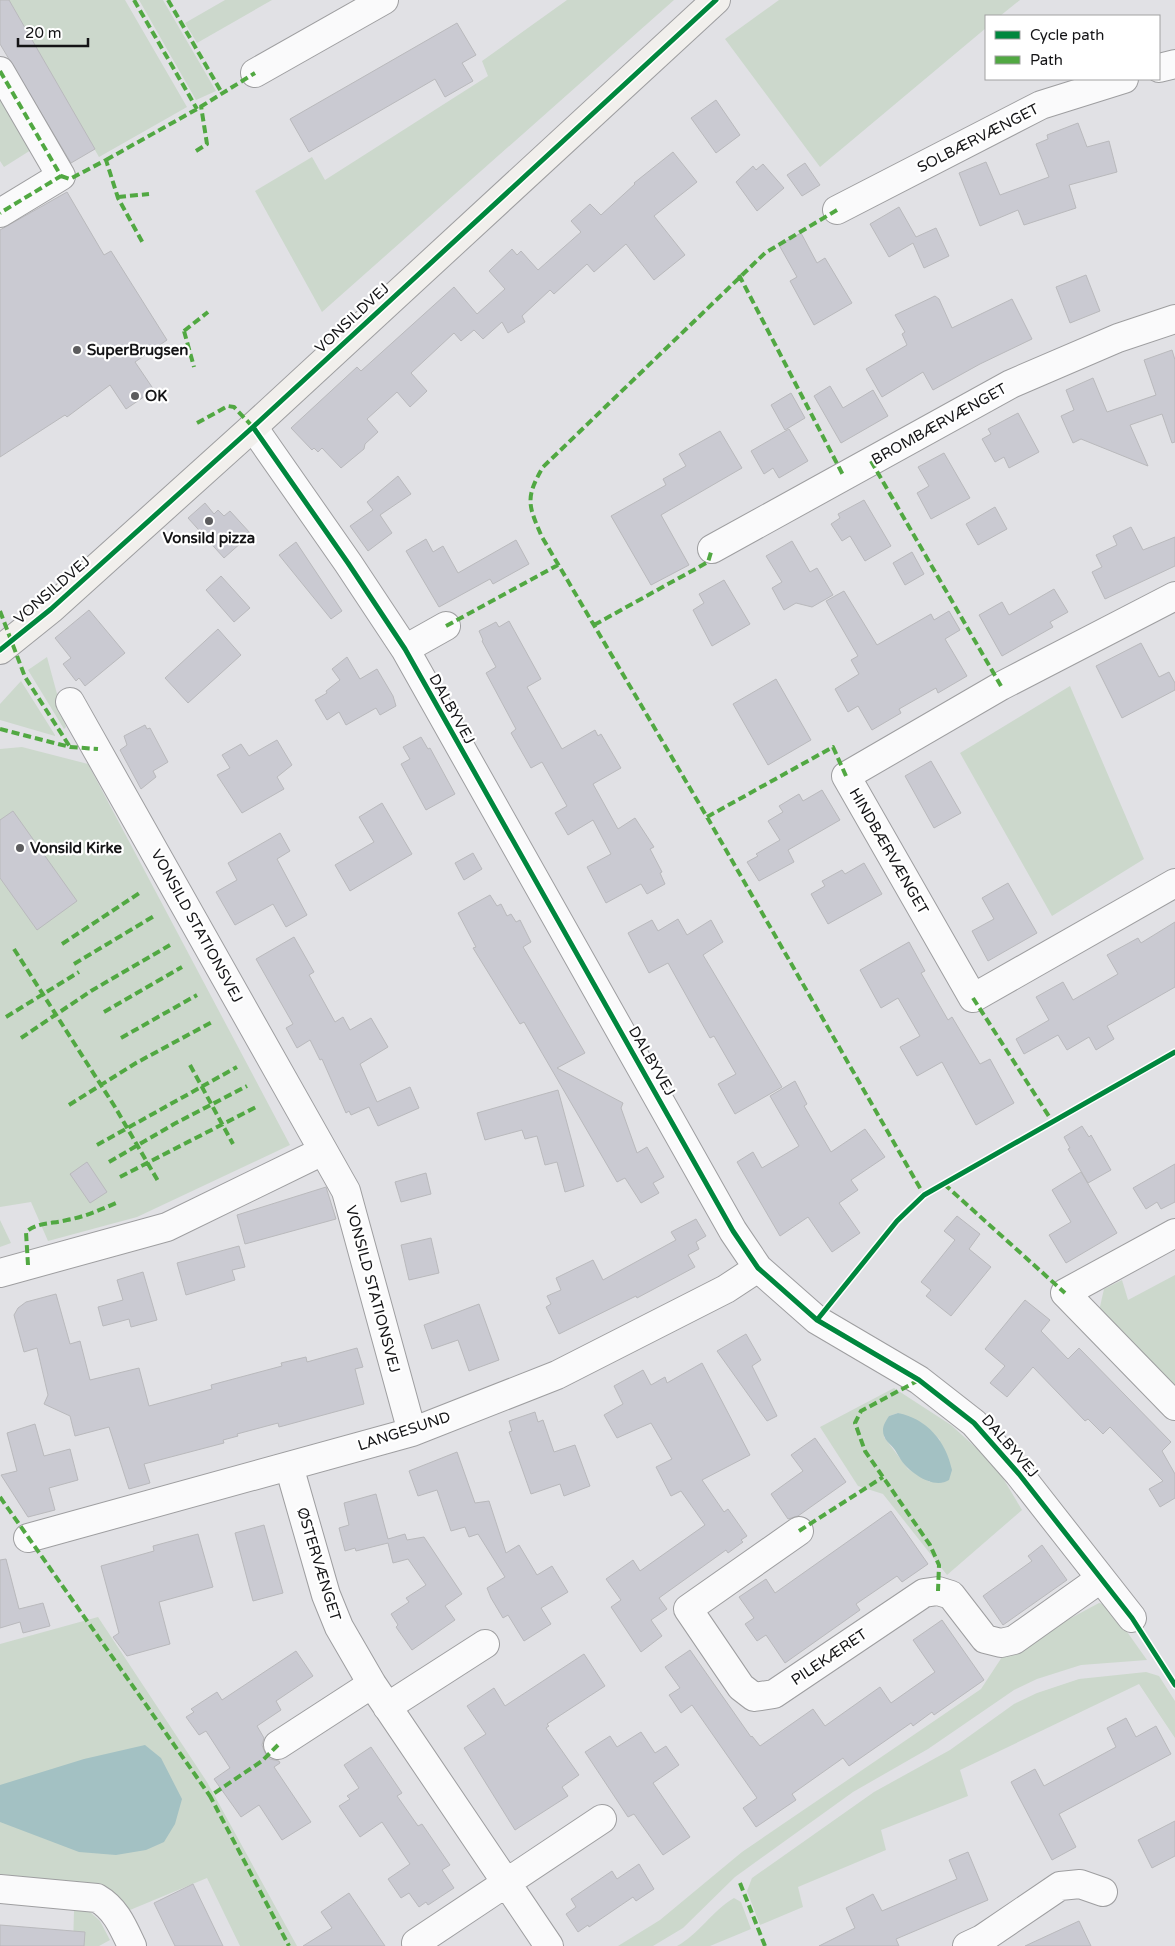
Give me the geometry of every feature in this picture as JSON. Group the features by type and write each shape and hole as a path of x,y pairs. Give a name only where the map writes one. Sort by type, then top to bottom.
{"main road":[{"name":"VONSILDVEJ","path":"0,650 51,609 253,427 716,0"}],"street":[{"path":"255,73 384,0"},
{"path":"1160,68 1175,64"},
{"path":"0,71 61,176 0,213"},
{"name":"SOLBÆRVÆNGET","path":"837,210 1041,105 1121,80"},
{"name":"BROMBÆRVÆNGET","path":"712,549 1011,384 1118,338 1175,320"},
{"name":"DALBYVEJ","path":"253,427 348,563 404,649 733,1230 758,1268 817,1320 918,1380 974,1423 1019,1474 1132,1618"},
{"name":"HINDBÆRVÆNGET","path":"1175,596 1001,686 846,776 973,998 1175,883"},
{"path":"404,649 446,626"},
{"name":"VONSILD STATIONSVEJ","path":"70,702 346,1191 412,1432"},
{"path":"0,1273 167,1226 323,1151"},
{"path":"1175,1233 1065,1293 1175,1406"},
{"name":"LANGESUND","path":"28,1538 412,1432 557,1375 726,1289 758,1268"},
{"name":"ØSTERVÆNGET","path":"289,1466 326,1594 339,1627 372,1684 549,1946"},
{"name":"PILEKÆRET","path":"799,1532 688,1609 741,1687 754,1697 774,1694 924,1592 938,1591 951,1595 985,1639 1001,1643 1014,1640 1100,1579"},
{"path":"388,1707 485,1644"},
{"path":"278,1744 372,1684"},
{"path":"416,1943 602,1819"},
{"path":"967,1946 982,1939 1060,1886 1080,1884 1103,1892"},
{"path":"0,1889 97,1898 109,1904 120,1920 132,1946"}],"shaded area":[{"path":"9,0 125,0 187,107 99,157"},
{"path":"139,0 163,0 216,91 196,100"},
{"path":"225,0 272,0 197,43 185,23"},
{"path":"567,0 674,0 322,312 255,191 312,157 325,180 488,76 482,61"},
{"path":"779,0 1020,0 1001,15 985,15 985,29 820,167 725,39"},
{"path":"0,99 31,150 4,167 0,161"},
{"path":"47,657 66,727 64,729 28,670"},
{"path":"21,681 55,736 0,720 0,704"},
{"path":"1070,686 1144,859 1052,916 960,753"},
{"path":"22,747 88,764 290,1145 137,1217 48,1241 31,1202 0,1207 0,749"},
{"path":"0,1220 11,1243 0,1247"},
{"path":"1175,1275 1175,1390 1099,1311 1104,1289 1122,1280 1128,1300"},
{"path":"894,1388 951,1425 995,1465 1022,1510 947,1575 883,1494 858,1486 820,1427","holes":["898,1413 922,1423 940,1440 930,1482 908,1469 884,1437 889,1416"]},
{"path":"1099,1603 1108,1605 1147,1660 1081,1665 1037,1679 1014,1690 928,1749 853,1792 735,1877 683,1928 653,1946 618,1946 660,1920 742,1852 981,1689 1004,1654"},
{"path":"98,1617 207,1782 297,1946 240,1946 207,1878 130,1910 104,1887 0,1874 0,1644"},
{"path":"1146,1672 1159,1676 1175,1701 1175,1738 1139,1684 960,1770 968,1796 881,1830 886,1850 798,1887 803,1907 760,1925 747,1891 752,1878 874,1792 950,1750 1014,1704 1037,1693 1079,1679"},
{"path":"734,1898 741,1902 751,1929 710,1946 677,1946 692,1935 726,1903"},
{"path":"74,1911 89,1911 100,1921 110,1940 99,1946 73,1946"}],"water":[{"path":"898,1413 918,1420 934,1433 949,1459 952,1470 949,1480 943,1483 936,1483 916,1475 905,1465 885,1439 883,1433 884,1425 889,1416"},
{"path":"145,1745 161,1758 182,1799 175,1824 164,1842 146,1850 116,1855 79,1852 0,1822 0,1785 84,1759"}],"building":[{"path":"0,0 9,0 95,149 71,163 0,44"},
{"path":"457,23 476,55 462,63 473,81 445,97 435,79 309,152 290,119"},
{"path":"716,100 740,135 716,153 691,118"},
{"path":"1078,123 1087,147 1109,141 1117,172 1069,185 1076,208 1024,225 1018,210 980,226 959,173 986,162 1000,195 1049,177 1036,144 1048,139 1047,135"},
{"path":"673,152 697,182 654,216 685,255 654,280 626,244 594,272 587,264 554,294 550,290 522,316 525,322 508,333 502,322 483,339 474,330 461,341 454,333 411,373 427,391 410,407 397,392 367,419 378,432 365,444 364,449 341,468 322,448 318,452 314,448 312,450 291,428 357,367 361,371 454,287 477,314 505,289 489,271 512,249 517,255 521,251 538,270 581,232 571,221 590,204 601,215 634,183"},
{"path":"805,163 820,185 802,196 787,175"},
{"path":"763,164 784,188 757,211 736,182 753,166 756,170"},
{"name":"SuperBrugsen","path":"67,192 104,255 111,251 167,340 135,362 154,390 126,409 110,385 67,417 65,415 0,457 0,230"},
{"path":"899,207 916,237 936,228 949,256 924,268 913,243 889,257 870,224"},
{"path":"801,233 817,263 825,258 852,303 814,325 790,281 797,277 779,245"},
{"path":"1086,275 1100,311 1070,323 1056,287"},
{"path":"935,296 939,299 952,328 1012,299 1032,339 980,364 933,390 923,372 882,397 866,369 907,345 902,334 905,332 895,315"},
{"path":"1172,350 1175,360 1175,442 1172,443 1162,414 1130,425 1148,466 1081,439 1073,443 1061,416 1074,410 1066,390 1093,378 1107,412 1156,395 1144,360"},
{"path":"830,386 843,408 873,390 888,416 841,443 814,396"},
{"path":"791,393 805,418 785,430 771,405"},
{"path":"1018,413 1039,452 1009,468 1004,457 995,462 982,439 991,434 988,429"},
{"path":"789,429 808,461 779,478 773,468 764,474 751,451"},
{"path":"720,431 742,468 661,515 689,565 651,585 611,516 666,485 663,479 686,466 679,454"},
{"path":"944,453 970,498 931,519 917,493 929,486 918,467"},
{"path":"398,476 411,494 380,515 392,533 368,551 350,526 373,510 367,502"},
{"path":"864,500 891,546 865,561 850,536 842,541 831,524 840,518 838,514"},
{"path":"205,503 214,514 218,510 224,516 230,511 251,534 224,558 188,518"},
{"path":"995,507 1007,529 978,545 966,524"},
{"path":"1131,527 1143,550 1175,537 1175,566 1105,599 1092,572 1102,567 1096,555 1117,545 1113,536"},
{"path":"426,539 433,552 443,546 458,573 516,540 529,564 493,584 490,579 439,607 406,551"},
{"path":"792,541 810,572 817,568 833,595 812,607 796,603 784,610 772,588 782,582 766,556"},
{"path":"296,542 342,611 331,619 279,555"},
{"path":"912,552 924,574 905,585 893,563"},
{"path":"221,576 250,608 234,622 206,590"},
{"path":"724,580 750,624 712,646 693,610 704,603 699,594"},
{"path":"1054,589 1068,612 1050,622 1053,627 1002,656 979,615 1002,602 1009,615"},
{"path":"844,591 877,645 931,614 934,620 949,611 960,630 945,639 967,676 938,693 936,688 899,709 901,713 872,730 858,706 848,712 835,689 859,674 851,660 858,656 826,601"},
{"path":"89,610 125,653 85,686 79,678 76,681 63,664 71,658 55,638"},
{"path":"509,621 541,679 527,687 562,749 595,730 598,736 601,734 621,768 593,784 618,829 635,818 654,847 650,849 662,872 660,873 665,884 647,894 641,884 606,903 587,867 611,854 593,820 568,835 555,813 567,806 542,762 531,768 511,733 516,729 486,673 496,667 482,641 479,631 496,622 499,627"},
{"path":"218,629 241,655 188,703 165,678"},
{"path":"1141,643 1159,677 1169,672 1175,683 1175,690 1122,718 1096,666"},
{"path":"347,657 360,679 377,669 393,696 396,706 380,715 376,708 346,725 339,712 327,720 315,700 327,693 326,691 340,680 332,669"},
{"path":"776,679 811,740 768,765 733,704"},
{"path":"145,725 147,729 150,728 168,762 153,771 156,777 141,789 120,750 127,745 124,736"},
{"path":"421,737 428,749 430,748 455,794 426,810 401,764 410,759 403,747"},
{"path":"277,740 292,765 277,777 284,789 242,813 217,775 230,768 222,755 241,744 249,756"},
{"path":"931,761 961,813 934,828 905,776"},
{"path":"822,790 840,820 788,850 794,862 759,881 747,862 758,856 756,854 780,840 768,821 783,812 779,806 799,794 803,801"},
{"path":"382,803 412,854 350,891 335,865 374,842 359,817"},
{"name":"Vonsild Kirke","path":"13,811 77,901 37,930 0,878 0,820"},
{"path":"280,833 290,851 277,859 307,915 286,927 273,904 235,925 216,892 237,880 228,863"},
{"path":"473,853 482,869 464,880 455,863"},
{"path":"864,863 882,894 828,924 811,894 825,886 822,881 842,870 845,874"},
{"path":"1008,883 1037,933 988,961 972,931 994,919 982,898"},
{"path":"490,895 497,906 501,904 507,916 511,914 516,922 520,920 531,942 523,947 585,1053 557,1068 623,1103 621,1108 637,1153 647,1147 664,1177 653,1183 659,1193 641,1203 625,1178 617,1182 524,1022 520,1024 473,948 476,947 458,913"},
{"path":"678,919 687,935 711,920 723,942 703,955 782,1087 735,1114 718,1084 736,1074 714,1036 710,1038 668,963 649,973 628,933 652,920 658,931"},
{"path":"1175,922 1175,987 1107,1026 1114,1039 1096,1050 1089,1037 1067,1050 1058,1035 1024,1054 1016,1039 1049,1020 1036,997 1063,982 1073,1000 1118,974 1107,955 1138,938 1141,943"},
{"path":"294,937 314,972 309,975 335,1022 343,1017 350,1030 371,1018 388,1047 360,1064 377,1102 410,1087 419,1108 378,1126 369,1107 351,1115 349,1111 346,1113 322,1059 320,1060 310,1040 297,1048 286,1028 293,1024 256,959"},
{"path":"909,942 925,971 921,973 948,1020 952,1017 980,1064 990,1059 1014,1103 976,1125 942,1062 917,1076 900,1047 920,1036 898,998 881,1008 860,970"},
{"path":"795,1081 807,1104 804,1106 831,1152 865,1129 885,1157 851,1180 858,1190 839,1203 860,1233 832,1252 808,1217 780,1236 737,1162 753,1152 762,1168 799,1146 770,1096"},
{"path":"558,1090 584,1186 565,1192 557,1162 545,1165 537,1136 525,1139 522,1130 485,1140 477,1113"},
{"path":"1082,1126 1089,1137 1091,1135 1111,1170 1088,1183 1068,1149 1070,1148 1064,1137"},
{"path":"87,1162 107,1192 90,1203 70,1174"},
{"path":"1175,1164 1175,1202 1161,1209 1157,1202 1146,1209 1133,1188"},
{"path":"1081,1172 1117,1233 1066,1263 1049,1235 1071,1222 1052,1190"},
{"path":"426,1173 431,1194 401,1202 395,1182"},
{"path":"326,1187 336,1219 245,1244 237,1215"},
{"path":"957,1216 980,1234 969,1249 991,1267 951,1316 926,1296 931,1290 921,1282 955,1240 944,1231"},
{"path":"696,1219 706,1236 696,1242 699,1249 688,1255 695,1267 637,1298 636,1296 559,1334 546,1307 551,1304 547,1296 561,1290 556,1278 593,1260 603,1280 676,1240 671,1232"},
{"path":"431,1238 439,1273 409,1280 401,1245"},
{"path":"239,1246 245,1267 232,1270 235,1280 186,1295 177,1263"},
{"path":"143,1272 157,1320 131,1327 129,1319 103,1326 98,1307 123,1300 117,1280"},
{"path":"56,1294 70,1344 80,1341 90,1380 139,1368 149,1406 212,1389 211,1385 282,1366 281,1363 306,1357 307,1362 357,1348 363,1367 355,1369 364,1404 279,1427 278,1423 237,1434 238,1436 223,1440 224,1443 144,1464 150,1483 129,1489 109,1427 75,1436 70,1416 44,1404 48,1395 37,1348 24,1352 14,1315 18,1308 26,1302"},
{"path":"1025,1300 1050,1320 1041,1331 1068,1359 1079,1348 1171,1442 1162,1451 1175,1474 1175,1498 1160,1507 1149,1489 1163,1481 1110,1427 1103,1434 1088,1419 1085,1421 1033,1367 1007,1397 990,1383 1005,1366 985,1349"},
{"path":"479,1304 499,1360 469,1371 458,1340 432,1349 424,1325"},
{"path":"746,1334 761,1360 752,1366 777,1416 767,1421 717,1351"},
{"path":"702,1363 750,1455 702,1480 724,1512 728,1509 747,1536 741,1540 743,1542 728,1553 726,1550 659,1598 667,1609 651,1620 662,1636 641,1652 611,1607 621,1600 606,1579 633,1560 640,1571 705,1525 681,1491 671,1496 656,1467 672,1459 651,1423 617,1438 604,1415 623,1404 614,1386 643,1370 651,1385 665,1377 667,1383"},
{"path":"535,1412 538,1422 543,1420 554,1452 575,1445 590,1486 564,1496 560,1484 531,1494 509,1432 512,1431 509,1421"},
{"path":"35,1424 44,1456 70,1449 78,1480 49,1488 55,1510 28,1517 1,1475 17,1471 7,1433"},
{"path":"815,1438 846,1482 798,1516 788,1519 771,1494 803,1471 791,1455"},
{"path":"457,1452 475,1503 489,1501 506,1553 519,1545 537,1575 552,1566 568,1592 541,1608 551,1624 524,1641 508,1615 503,1618 491,1598 487,1588 505,1577 478,1534 469,1537 465,1527 451,1531 437,1490 418,1496 409,1471"},
{"path":"376,1494 388,1539 405,1534 407,1540 424,1537 462,1594 445,1606 455,1620 412,1650 396,1627 398,1625 391,1614 409,1602 406,1598 426,1585 408,1559 393,1563 388,1543 356,1551 355,1548 345,1551 339,1528 349,1525 344,1503"},
{"path":"891,1511 928,1564 902,1582 897,1576 856,1604 860,1610 785,1663 766,1635 757,1641 745,1624 754,1618 739,1597 766,1579 775,1593"},
{"path":"264,1525 283,1593 253,1601 235,1533"},
{"path":"198,1534 213,1587 159,1602 170,1644 127,1656 113,1637 119,1633 101,1566 154,1551 153,1546"},
{"path":"1042,1545 1067,1580 1003,1625 983,1596 1032,1561 1028,1556"},
{"path":"6,1559 19,1609 43,1603 50,1626 23,1633 20,1622 0,1628 0,1560"},
{"path":"942,1620 984,1680 934,1715 932,1712 913,1726 911,1723 849,1766 843,1758 792,1794 796,1800 756,1827 743,1808 757,1798 692,1705 681,1713 669,1695 680,1688 665,1667 690,1650 751,1737 760,1746 813,1709 825,1726 880,1687 891,1703 935,1672 913,1640"},
{"path":"296,1651 313,1676 276,1701 281,1710 257,1726 264,1738 262,1745 265,1753 270,1759 279,1761 280,1763 274,1767 311,1822 282,1840 259,1805 241,1817 214,1779 230,1768 206,1731 199,1735 186,1717 194,1712 191,1709 217,1692 222,1700"},
{"path":"584,1654 605,1686 547,1724 549,1726 546,1728 579,1775 562,1787 568,1796 515,1830 464,1748 486,1734 467,1706 494,1688 505,1706"},
{"path":"1126,1718 1136,1737 1156,1726 1171,1754 1059,1814 1076,1847 1052,1860 1011,1782 1035,1769 1044,1786 1116,1747 1107,1728"},
{"path":"641,1732 655,1753 666,1746 679,1765 653,1783 690,1837 663,1855 634,1814 628,1817 585,1752 610,1736 617,1747"},
{"path":"371,1747 402,1793 397,1796 418,1826 422,1824 450,1865 442,1870 454,1888 428,1905 426,1902 419,1907 409,1893 401,1898 388,1879 410,1864 382,1822 360,1837 339,1806 350,1799 347,1796 359,1788 344,1765"},
{"path":"1175,1821 1175,1856 1152,1868 1138,1840"},
{"path":"968,1852 988,1900 896,1939 899,1946 819,1946 855,1928 846,1908 873,1894 882,1911 957,1879 949,1860"},
{"path":"639,1864 654,1889 636,1901 633,1897 589,1927 588,1925 578,1932 566,1914 576,1907 571,1899 612,1871 617,1879"},
{"path":"193,1884 223,1946 175,1946 154,1903"},
{"path":"349,1893 385,1946 303,1946 332,1928 321,1912"},
{"path":"1079,1921 1091,1946 1025,1946"},
{"path":"0,1925 85,1932 84,1946 0,1946"}],"marked path":[{"path":"134,0 197,109"},
{"path":"168,0 222,93"},
{"path":"0,71 61,176 0,213"},
{"path":"106,160 197,109 255,73"},
{"path":"196,151 207,144 201,106"},
{"path":"61,176 70,179 106,160 118,198 144,245"},
{"path":"118,197 149,194"},
{"path":"837,210 765,253 543,467 533,487 530,502 542,537 707,817 924,1195"},
{"path":"739,275 844,477"},
{"path":"184,331 208,312"},
{"path":"184,331 194,367"},
{"path":"197,423 228,406 234,407 253,427"},
{"path":"871,461 1001,686"},
{"path":"594,625 708,562 712,549"},
{"path":"446,626 558,565"},
{"path":"0,611 25,677 70,747"},
{"path":"0,729 70,747 98,749"},
{"path":"707,817 833,747 846,776"},
{"path":"62,944 141,892"},
{"path":"74,964 154,916"},
{"path":"21,1038 91,991 170,945"},
{"path":"14,949 115,1107 158,1181"},
{"path":"104,1012 182,967"},
{"path":"6,1017 79,972"},
{"path":"121,1038 197,995"},
{"path":"973,998 1052,1121"},
{"path":"69,1105 136,1063 212,1022"},
{"path":"190,1065 233,1144"},
{"path":"97,1145 237,1067"},
{"path":"109,1162 174,1124 247,1086"},
{"path":"120,1177 258,1106"},
{"path":"944,1184 1065,1293"},
{"path":"28,1265 26,1232 40,1225 80,1217 116,1203"},
{"path":"919,1380 861,1411 855,1423 865,1451 930,1545 939,1565 938,1591"},
{"path":"799,1531 883,1477"},
{"path":"0,1497 210,1796"},
{"path":"278,1745 262,1761 210,1796 289,1946"},
{"path":"740,1883 765,1946"}],"cycle path":[{"path":"0,650 51,609 253,427 716,0"},
{"path":"253,427 348,563 405,649 733,1231 758,1268 817,1320 919,1380 974,1423 1019,1474 1132,1618 1175,1685"},
{"path":"817,1320 897,1221 924,1195 1175,1052"}],"place":[{"name":"SuperBrugsen","path":"77,350"},
{"name":"OK","path":"135,396"},
{"name":"Vonsild pizza","path":"209,521"},
{"name":"Vonsild Kirke","path":"20,848"}]}
